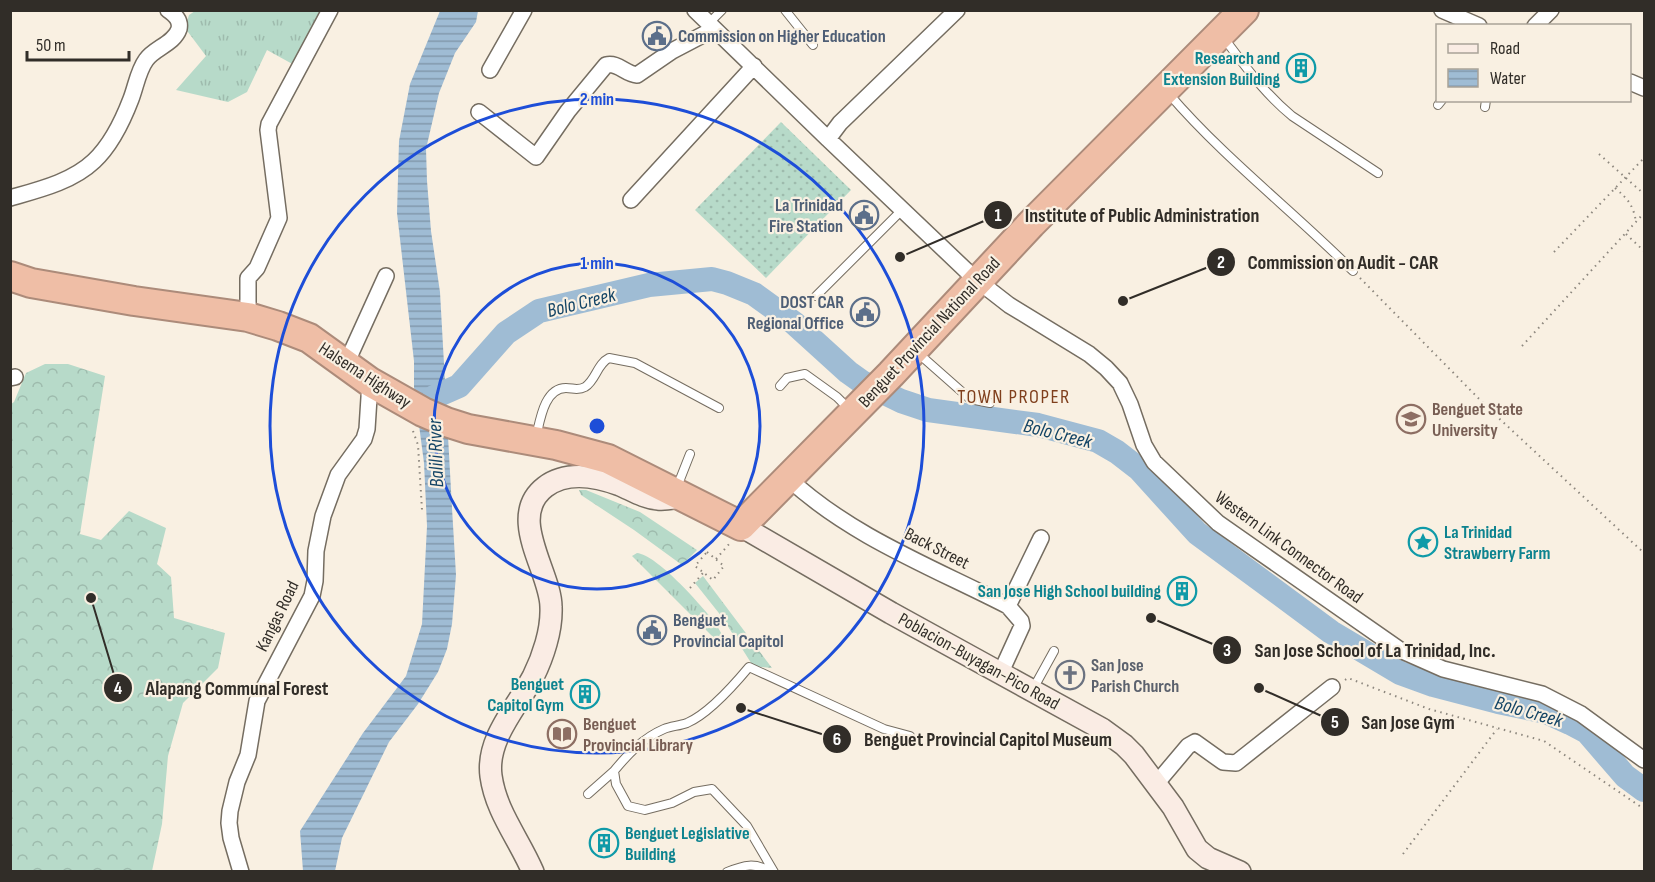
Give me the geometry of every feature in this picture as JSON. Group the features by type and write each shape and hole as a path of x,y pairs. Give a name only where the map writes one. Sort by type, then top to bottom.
{"highway":[{"name":"Benguet Provincial National Road","path":"741,526 891,374 1031,224 1244,10"},
{"name":"Halsema Highway","path":"10,276 31,283 134,301 248,317 309,338 370,382 405,411 468,429 534,441 608,459 741,526"}],"main road":[{"path":"533,872 496,800 490,774 493,751 506,719 534,675 549,631 552,605 532,546 530,517 534,502 544,488 560,478 577,476 594,477 657,499 678,496"},
{"name":"Poblacion-Buyagan-Pico Road","path":"741,526 891,613 1102,729 1124,745 1156,784 1173,807 1197,849 1208,858 1240,872"}],"street":[{"path":"10,198 54,184 76,174 93,163 104,151 130,101 142,66 147,58 175,37 179,28 178,19 168,10"},
{"path":"248,317 248,278 256,268 279,218 269,124 330,10"},
{"path":"490,70 524,10"},
{"name":"Western Link Connector Road","path":"695,10 978,281 1009,305 1089,354 1106,368 1120,383 1144,445 1154,462 1218,523 1400,650 1443,669 1542,694 1581,714 1644,760"},
{"path":"828,139 840,123 957,10"},
{"path":"1442,10 1474,24"},
{"path":"1537,24 1551,10"},
{"path":"479,112 536,157 568,111 606,65 615,65 632,75 637,75 711,27"},
{"path":"631,200 754,66"},
{"path":"346,364 386,276"},
{"name":"Kangas Road","path":"241,872 231,837 230,811 237,782 248,754 257,701 312,596 316,551 323,516 338,475 364,439 368,429 370,382"},
{"name":"Back Street","path":"788,478 863,533 1008,606"},
{"path":"1001,672 1022,626 1021,621 1008,606 1041,538"},
{"path":"1156,784 1188,746 1196,742 1223,762 1236,763 1332,687"}],"lane":[{"path":"711,27 722,10"},
{"path":"785,10 813,45"},
{"path":"1221,34 1267,94 1279,105 1378,173"},
{"path":"1166,90 1189,117 1248,176 1353,272"},
{"path":"816,296 903,210"},
{"path":"914,350 970,399 990,403"},
{"path":"534,441 550,395 564,388 576,390 587,386 600,366 609,358 635,363 719,408"},
{"path":"780,386 787,378 805,374 855,411"},
{"path":"678,496 690,454"},
{"path":"1033,690 1054,651"},
{"path":"588,794 636,747 664,729 687,723 718,700 749,667 884,729 910,736"},
{"path":"614,771 616,784 628,806 645,810 672,803 694,792 712,789 747,826 773,872"},
{"path":"727,872 745,865 756,865 773,872"}],"path":[{"path":"1599,153 1644,194"},
{"path":"1554,252 1644,158"},
{"path":"1615,188 1630,200 1636,223"},
{"path":"1522,346 1644,213"},
{"path":"1626,234 1644,251"},
{"path":"1353,272 1490,410 1644,553"},
{"path":"405,411 418,445 422,510"},
{"path":"707,552 724,566 712,580 703,573 695,566 707,552"},
{"path":"690,588 703,573"},
{"path":"1332,687 1348,678 1429,709 1544,741 1644,808"},
{"path":"1403,854 1497,729"}],"green space":[{"path":"195,11 325,11 296,66 267,50 247,92 228,102 176,90 206,56 185,28 189,15"},
{"path":"781,122 851,190 766,278 695,210"},
{"path":"45,364 68,364 105,376 80,534 101,540 129,511 166,528 157,564 171,577 174,618 225,633 218,668 183,703 168,756 162,824 152,871 11,871 11,404 14,402 26,373"},
{"path":"579,490 586,490 640,512 697,550 682,565 581,495"},
{"path":"637,553 655,562 677,581 713,620 727,644 723,647 632,556"},
{"path":"703,576 772,668 753,666 722,617 695,583"}],"water":[{"name":"Balili River","path":"440,11 478,11 476,22 455,53 439,93 426,149 431,231 440,292 456,575 452,624 447,649 438,672 418,704 389,742 342,838 335,871 303,871 300,831 363,733 406,676 422,624 427,526 424,463 397,213 399,141 410,84"}],"waterway":[{"name":"Bolo Creek","path":"434,397 459,386 506,333 539,311 649,285 712,279 727,283 754,294 794,323 862,382 901,401 928,410 1038,425 1098,441 1139,469 1197,533 1331,632 1400,673 1433,685 1546,712 1570,723 1587,732 1625,776 1644,790"}],"place":[{"name":"Commission on Higher Education","path":"657,36"},
{"name":"Research and Extension Building","path":"1301,68"},
{"name":"La Trinidad Fire Station","path":"864,215"},
{"name":"Institute of Public Administration","path":"900,257"},
{"name":"Commission on Audit - CAR","path":"1123,301"},
{"name":"DOST CAR Regional Office","path":"865,312"},
{"name":"Benguet State University","path":"1411,419"},
{"name":"La Trinidad Strawberry Farm","path":"1423,542"},
{"name":"San Jose High School building","path":"1182,591"},
{"name":"Alapang Communal Forest","path":"91,598"},
{"name":"San Jose School of La Trinidad, Inc.","path":"1151,618"},
{"name":"Benguet Provincial Capitol","path":"652,630"},
{"name":"San Jose Parish Church","path":"1070,675"},
{"name":"San Jose Gym","path":"1259,688"},
{"name":"Benguet Capitol Gym","path":"585,694"},
{"name":"Benguet Provincial Capitol Museum","path":"741,708"},
{"name":"Benguet Provincial Library","path":"562,734"},
{"name":"Benguet Legislative Building","path":"604,843"}],"district":[{"name":"TOWN PROPER","path":"1014,396"}]}
